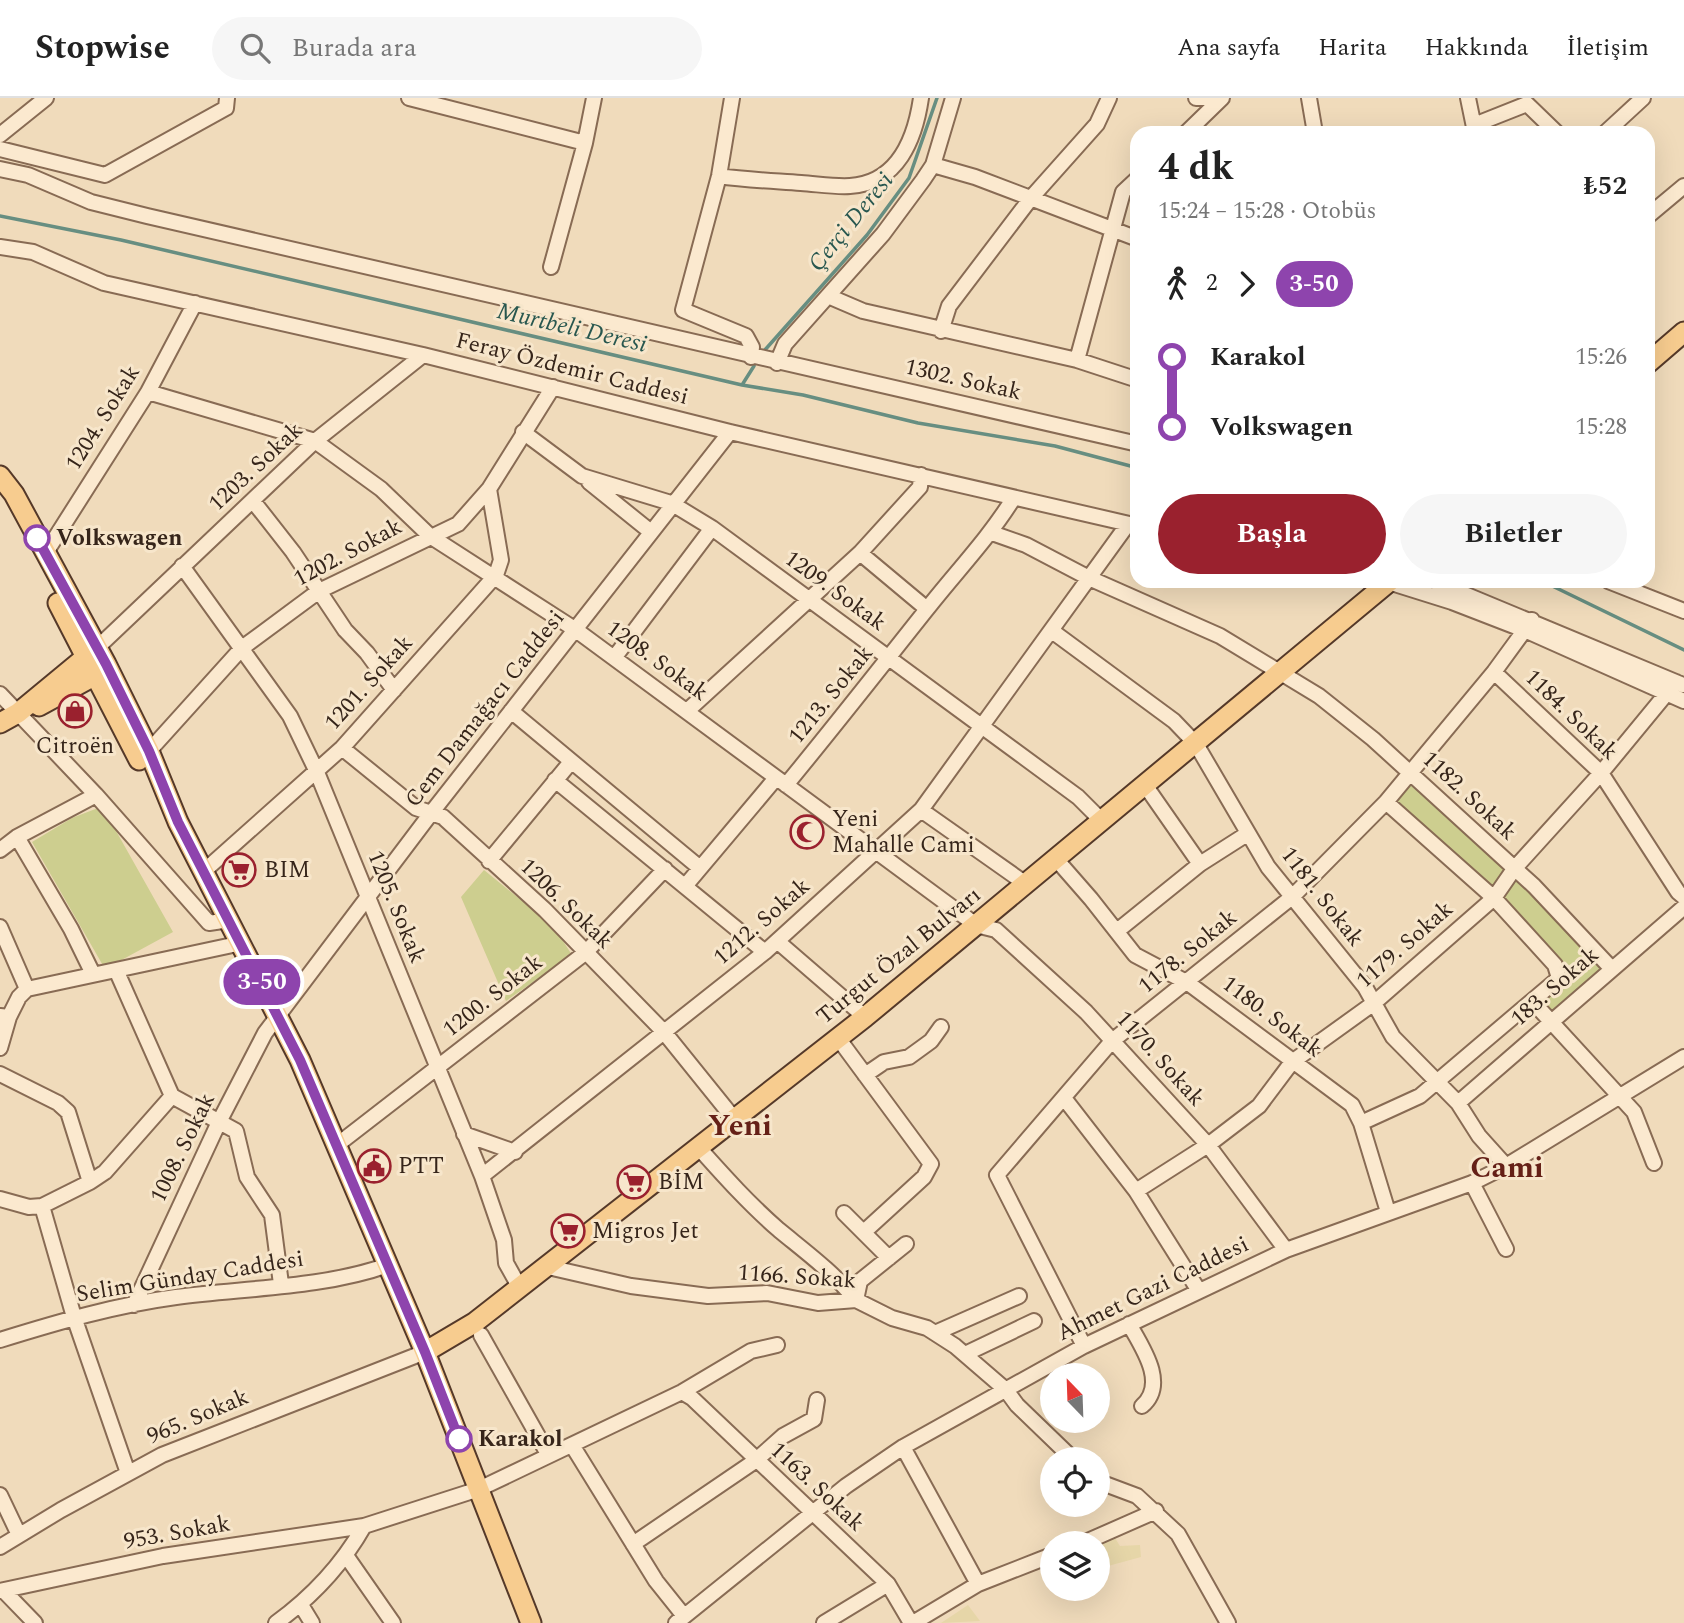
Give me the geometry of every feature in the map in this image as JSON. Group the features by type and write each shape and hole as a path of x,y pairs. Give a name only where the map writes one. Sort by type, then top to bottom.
{"main road":[{"path":"1655,357 1684,332"},
{"path":"0,478 14,494 45,554 138,758 178,822"},
{"path":"0,478 6,498 95,662 149,751 178,822 279,1015 425,1352 531,1623"},
{"name":"Turgut Özal Bulvarı","path":"425,1352 453,1338 548,1267 865,1017 1196,744 1380,588"},
{"path":"0,723 95,662"}],"street":[{"path":"0,135 46,98"},
{"path":"0,149 105,174 226,108 227,98"},
{"path":"409,98 585,143"},
{"path":"551,267 585,143 594,98"},
{"path":"719,176 851,186 878,179 892,170 906,150 916,129 921,98"},
{"path":"777,362 785,344 883,234 933,165 953,98"},
{"path":"941,331 949,306 1031,198 1097,124 1109,98"},
{"path":"1196,98 1221,98"},
{"path":"1193,126 1221,98"},
{"path":"1309,98 1314,126"},
{"path":"1468,98 1473,126"},
{"path":"1613,126 1643,98"},
{"path":"727,99 719,176 683,310 746,336 752,347 751,357"},
{"path":"1480,126 1527,104 1550,126"},
{"path":"933,165 1031,198 1130,237"},
{"name":"1302. Sokak","path":"0,169 29,175 91,202 148,216 1130,442"},
{"path":"1077,360 1123,192 1130,185"},
{"path":"1655,210 1684,186"},
{"name":"Feray Özdemir Caddesi","path":"0,247 33,252 104,283 423,355 730,432 1130,524"},
{"path":"828,296 863,311 1077,360 1130,377"},
{"name":"1204. Sokak","path":"45,554 148,392 195,303"},
{"name":"1203. Sokak","path":"95,662 182,566 315,441 423,355"},
{"name":"1202. Sokak","path":"149,751 242,648 319,591 458,524 489,489 553,387"},
{"name":"1208. Sokak","path":"148,392 315,441 381,489 430,536 496,575 576,630 781,782 878,850 976,925"},
{"name":"1209. Sokak","path":"523,432 583,476 671,503 712,528 1078,797 1102,821"},
{"name":"Cem Damağacı Caddesi","path":"279,1015 671,503 730,432"},
{"path":"687,711 860,553 920,486 921,475"},
{"path":"583,476 651,532"},
{"path":"489,489 501,560 496,575"},
{"name":"1213. Sokak","path":"781,782 891,659 926,609 992,533 1013,499"},
{"path":"253,501 345,630 367,653 394,690"},
{"path":"614,658 712,528"},
{"name":"1212. Sokak","path":"482,1176 765,952 921,810 1088,578 1130,529"},
{"name":"1182. Sokak","path":"992,533 1026,545 1088,578 1220,636 1282,672 1373,738 1535,886 1611,968"},
{"path":"860,553 926,609"},
{"name":"1205. Sokak","path":"182,566 290,716 316,770 482,1176 503,1240 506,1263 520,1288"},
{"name":"1201. Sokak","path":"203,872 342,748 496,575"},
{"path":"1410,588 1530,626"},
{"path":"1448,588 1530,626 1676,687 1684,701"},
{"path":"1626,588 1684,611"},
{"name":"1178. Sokak","path":"1084,1346 997,1175 1112,1041 1188,983 1292,897 1385,802 1411,774 1530,626"},
{"name":"1181. Sokak","path":"1052,631 1174,721 1196,744 1268,867 1374,1003 1393,1037 1458,1103 1479,1136 1506,1166"},
{"name":"1184. Sokak","path":"1494,672 1601,773 1678,892 1684,897"},
{"name":"1179. Sokak","path":"1136,1191 1208,1145 1259,1106 1292,1062 1374,1003 1494,898 1514,869 1676,687"},
{"path":"0,694 96,795 209,923 229,920"},
{"path":"511,711 570,763 701,868"},
{"name":"1206. Sokak","path":"342,748 416,807 443,817 545,910 664,1032 735,1120"},
{"path":"489,861 570,763"},
{"path":"555,780 765,952"},
{"path":"686,886 781,782"},
{"path":"1145,785 1200,864"},
{"path":"0,850 16,837 96,795"},
{"path":"1361,1123 1420,1096 1559,978 1559,972 1494,898 1385,802"},
{"path":"921,810 1026,884"},
{"path":"1116,932 1200,864 1247,834"},
{"path":"16,837 71,929 93,974"},
{"name":"1180. Sokak","path":"1056,859 1135,955 1188,983 1352,1105 1361,1123 1388,1212"},
{"name":"1200. Sokak","path":"337,1145 585,953 665,869"},
{"name":"183. Sokak","path":"1458,1103 1684,907"},
{"name":"1170. Sokak","path":"976,925 996,930 1077,1003 1208,1145 1286,1251"},
{"path":"0,927 27,989"},
{"path":"777,940 865,1017"},
{"path":"0,1048 4,1016 27,989 93,974 117,972 242,943"},
{"path":"117,972 173,1096 236,1131 247,1177 272,1215 281,1284"},
{"path":"1533,1002 1634,1112 1654,1163"},
{"name":"1008. Sokak","path":"134,1305 219,1122 265,1033 279,1015"},
{"path":"864,1074 884,1062 909,1056 931,1041 941,1027"},
{"path":"838,1038 931,1164 924,1177 865,1231"},
{"name":"Ahmet Gazi Caddesi","path":"680,1619 846,1486 903,1447 1084,1346 1199,1291 1286,1251 1472,1183 1506,1166 1684,1057"},
{"path":"0,1074 58,1103 68,1112 90,1182"},
{"path":"0,1199 29,1207 42,1206 90,1182 105,1172 173,1096"},
{"path":"1063,1098 1136,1191 1199,1291"},
{"path":"464,1134 515,1152"},
{"path":"699,1148 740,1194 835,1274 856,1300"},
{"path":"1472,1183 1506,1249"},
{"path":"42,1206 74,1317 128,1473"},
{"path":"844,1213 865,1231 889,1258"},
{"path":"856,1300 860,1281 906,1244"},
{"name":"Selim Günday Caddesi","path":"0,1340 74,1317 134,1305 337,1277 388,1265"},
{"name":"1166. Sokak","path":"548,1267 631,1286 708,1296 766,1293 818,1303 856,1300 892,1318 935,1333 965,1354 1006,1390 1017,1405 1061,1447"},
{"path":"935,1333 1019,1296"},
{"path":"965,1354 1034,1321"},
{"path":"1129,1324 1146,1356 1154,1382 1152,1394 1142,1406"},
{"path":"481,1335 548,1454"},
{"path":"479,1489 682,1392 751,1351 777,1345"},
{"name":"965. Sokak","path":"0,1547 162,1455 425,1352"},
{"name":"1163. Sokak","path":"682,1392 692,1398 755,1461 814,1512 888,1584 912,1623"},
{"path":"633,1544 755,1461 783,1436 814,1419 817,1399"},
{"path":"572,1445 680,1619"},
{"path":"903,1447 978,1584"},
{"path":"1110,1486 1137,1496 1156,1511 1182,1541 1228,1623"},
{"name":"953. Sokak","path":"2,1591 163,1556 364,1526 479,1489"},
{"path":"0,1495 19,1535"},
{"path":"1110,1531 1156,1511"},
{"path":"276,1623 301,1605 346,1557 364,1526"},
{"path":"346,1557 393,1623"},
{"path":"912,1623 978,1584 1040,1560"},
{"path":"824,1623 888,1584"},
{"path":"2,1591 35,1623"},
{"path":"301,1605 312,1623"}],"shaded area":[{"path":"1115,1538 1120,1546 1140,1545 1141,1557 1110,1565 1110,1540"},
{"path":"968,1605 980,1621 941,1623"}],"green space":[{"path":"1411,774 1611,968 1551,1022 1533,1002 1559,978 1555,965 1386,802"},
{"path":"98,808 111,822 173,932 105,969 32,842 72,818"},
{"path":"484,870 554,927 572,955 506,1001 461,897"}],"waterway":[{"name":"Çerçi Deresi","path":"764,351 867,235 909,178 937,98"},
{"name":"Murtbeli Deresi","path":"0,216 121,240 742,385 803,395 918,423 1055,446 1130,466"},
{"name":"Çerçi Deresi","path":"742,385 754,366"},
{"name":"Murtbeli Deresi","path":"1556,588 1684,650"}],"bus line":[{"name":"3-50","path":"37,538 106,664 149,751 178,822 279,1015 425,1352 459,1439"}],"place":[{"name":"Volkswagen","path":"37,538"},
{"name":"Citroën","path":"75,711"},
{"name":"Yeni Mahalle Cami","path":"807,832"},
{"name":"BIM","path":"239,870"},
{"name":"PTT","path":"374,1166"},
{"name":"BİM","path":"634,1182"},
{"name":"Migros Jet","path":"568,1231"},
{"name":"Karakol","path":"459,1439"}],"district":[{"name":"Yeni","path":"740,1126"},
{"name":"Cami","path":"1507,1168"}]}
